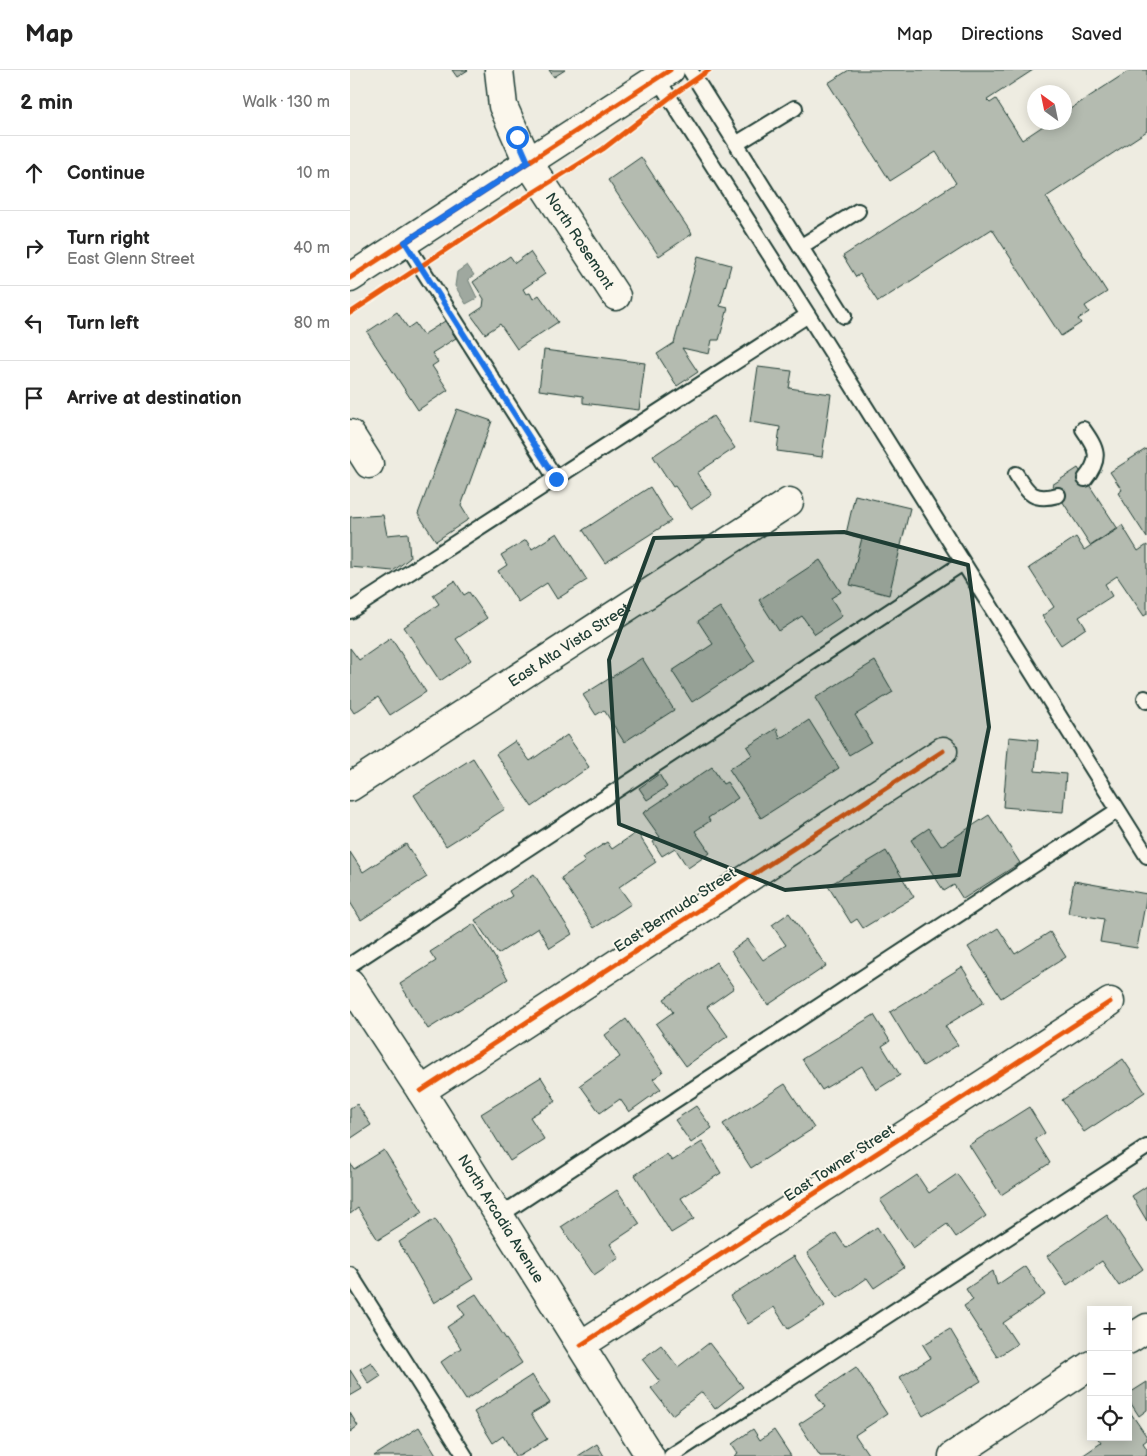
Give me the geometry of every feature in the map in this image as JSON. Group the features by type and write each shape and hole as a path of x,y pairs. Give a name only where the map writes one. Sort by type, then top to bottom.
{"street":[{"name":"North Rosemont","path":"499,70 503,106 528,162 616,296"},
{"path":"350,278 663,74"},
{"path":"350,434 370,464"},
{"name":"East Alta Vista Street","path":"350,787 789,502"},
{"name":"East Bermuda Street","path":"421,1091 943,751"},
{"name":"North Arcadia Avenue","path":"350,983 421,1091 650,1456"},
{"name":"East Towner Street","path":"581,1345 1110,1002"},
{"path":"1132,1337 1147,1328"},
{"path":"953,1456 1087,1368"}],"lane":[{"path":"690,70 844,316"},
{"path":"663,74 808,315 1147,856"},
{"path":"736,144 795,108"},
{"path":"800,246 858,211"},
{"path":"405,242 556,479"},
{"path":"350,611 808,315"},
{"path":"1083,429 1096,447 1096,456 1091,472 1085,479"},
{"path":"1016,474 1028,492 1040,498 1058,495"},
{"path":"350,964 963,563"},
{"path":"499,1216 1118,810"},
{"path":"671,1456 1147,1147"},
{"path":"350,1274 465,1456"}],"highlighted area":[{"path":"844,532 968,565 989,727 959,875 785,890 619,824 609,660 654,538"}],"shaded area":[{"path":"467,265 474,275 468,279 477,298 466,304 455,286 457,272"}],"building":[{"path":"452,70 468,70 457,77"},
{"path":"549,70 565,70 554,77"},
{"path":"849,70 1033,70 987,100 990,103 996,99 1022,140 1037,130 1072,130 1072,108 1130,70 1147,70 1147,131 1046,197 1107,292 1085,306 1089,312 1078,319 1081,323 1061,336 992,229 878,302 860,274 856,277 843,256 956,183 936,152 890,181 828,83"},
{"path":"641,157 692,234 659,256 608,180"},
{"path":"530,252 545,274 523,289 526,294 530,293 533,299 539,295 558,322 517,349 500,324 485,334 471,315 483,307 484,299 473,282 510,256 515,263"},
{"path":"698,256 731,265 720,306 728,308 719,340 712,340 709,354 682,348 698,372 677,386 657,354 674,343"},
{"path":"397,312 408,328 415,323 423,335 445,321 456,338 432,353 438,362 432,366 448,390 418,410 367,332"},
{"path":"544,350 645,363 639,410 583,403 583,396 539,390"},
{"path":"758,367 792,371 789,388 831,394 822,457 777,451 780,427 750,422"},
{"path":"457,409 492,421 461,506 469,519 436,541 418,514"},
{"path":"713,416 735,448 697,473 712,495 691,509 675,486 673,487 653,456"},
{"path":"1146,449 1147,538 1118,493 1122,490 1110,472"},
{"path":"1078,468 1118,529 1091,546 1052,485"},
{"path":"650,487 671,521 605,563 583,530"},
{"path":"855,495 910,508 889,595 850,585 862,538 846,534"},
{"path":"383,515 387,535 408,533 410,558 393,571 350,567 350,517"},
{"path":"1122,525 1138,551 1147,545 1147,614 1144,616 1117,576 1105,584 1112,596 1079,617 1086,628 1061,645 1042,616 1054,607 1029,568 1076,537 1084,550"},
{"path":"557,533 587,580 557,599 547,583 518,602 498,571 507,565 501,555 526,540 532,549"},
{"path":"820,560 841,592 831,598 842,616 815,634 802,616 779,631 759,600"},
{"path":"455,581 464,595 469,592 487,618 456,639 471,660 440,681 404,627 439,604 433,595"},
{"path":"720,607 755,661 692,702 672,671 713,644 698,621"},
{"path":"391,638 426,692 390,715 378,697 354,713 350,707 350,648 359,660"},
{"path":"642,658 674,710 624,742 604,710 596,715 583,695"},
{"path":"875,661 893,692 855,715 871,742 849,755 815,698"},
{"path":"809,720 839,768 761,818 729,769 752,755 747,747 777,728 780,739"},
{"path":"567,735 589,767 532,807 496,754 515,741 530,761"},
{"path":"1009,737 1038,740 1035,771 1066,774 1063,812 1003,807"},
{"path":"473,758 505,809 446,846 414,795"},
{"path":"712,767 723,784 727,782 738,798 708,818 710,821 695,831 710,853 688,868 675,848 662,856 653,842 660,837 643,813"},
{"path":"659,774 667,787 647,800 639,788"},
{"path":"989,815 1020,863 963,899 954,885 944,891 911,840 929,828 941,846"},
{"path":"637,832 656,862 619,887 631,904 594,928 561,878 585,862 582,858 607,842 612,849"},
{"path":"406,844 427,877 361,920 350,902 350,852 363,872"},
{"path":"886,851 914,897 863,928 857,919 851,923 828,886"},
{"path":"534,874 572,934 550,948 538,928 498,954 475,920 512,896 509,891"},
{"path":"1074,881 1147,894 1137,948 1100,942 1104,919 1068,913"},
{"path":"789,913 826,966 768,1005 731,951 748,939 763,960 786,945 772,925"},
{"path":"474,924 508,979 428,1029 400,984 436,961 430,952"},
{"path":"998,928 1015,954 1050,932 1066,957 1001,998 968,947"},
{"path":"716,962 734,988 707,1007 728,1036 686,1066 656,1024 673,1012 664,999"},
{"path":"962,967 984,1002 945,1026 958,1045 923,1066 890,1012"},
{"path":"874,1015 890,1041 882,1046 900,1075 876,1090 862,1066 822,1090 802,1059"},
{"path":"626,1019 663,1072 653,1079 661,1089 629,1112 620,1099 600,1113 580,1085 620,1057 605,1035"},
{"path":"1123,1059 1145,1092 1084,1132 1062,1100"},
{"path":"541,1077 556,1101 530,1117 544,1139 510,1161 481,1114"},
{"path":"785,1084 814,1128 751,1168 723,1124"},
{"path":"357,1104 371,1125 350,1139 350,1108"},
{"path":"696,1106 712,1128 691,1143 675,1120"},
{"path":"1029,1107 1045,1133 1035,1139 1050,1163 1001,1195 969,1145"},
{"path":"702,1142 721,1173 681,1198 694,1219 671,1233 635,1175 667,1154 672,1161"},
{"path":"384,1150 423,1212 378,1240 358,1208 350,1214 350,1163 354,1169"},
{"path":"957,1174 986,1216 956,1237 947,1224 913,1248 880,1200 917,1175 929,1193"},
{"path":"1147,1186 1147,1221 1132,1196"},
{"path":"617,1190 640,1224 610,1244 619,1258 594,1275 561,1227"},
{"path":"1107,1215 1143,1269 1119,1286 1102,1261 1067,1285 1047,1256"},
{"path":"435,1219 473,1279 434,1303 399,1242"},
{"path":"877,1227 904,1268 874,1288 867,1278 838,1298 807,1253 836,1233 846,1248"},
{"path":"794,1256 825,1306 788,1329 774,1307 748,1324 730,1296"},
{"path":"1025,1266 1045,1295 1003,1323 1017,1344 997,1357 964,1306 973,1300 966,1289 993,1271 997,1285"},
{"path":"476,1294 522,1363 466,1400 441,1362 461,1348 447,1327 465,1315 458,1305"},
{"path":"950,1329 981,1381 923,1416 900,1377 931,1358 923,1345"},
{"path":"709,1343 743,1387 715,1409 702,1392 672,1415 651,1388 660,1382 642,1359 661,1345 678,1367"},
{"path":"371,1362 381,1376 369,1384 360,1369"},
{"path":"856,1367 887,1414 855,1435 868,1454 864,1456 820,1456 799,1424 825,1407 816,1394"},
{"path":"350,1370 362,1389 350,1396"},
{"path":"532,1375 550,1403 531,1414 547,1439 519,1456 515,1456 503,1436 493,1443 474,1412"},
{"path":"1147,1382 1147,1410 1139,1416 1132,1405 1132,1391"},
{"path":"350,1413 358,1426 350,1432"},
{"path":"1132,1415 1147,1437 1147,1440 1143,1443 1147,1449 1147,1456 1082,1456 1101,1443 1100,1441 1132,1441"},
{"path":"419,1427 437,1456 374,1456"},
{"path":"753,1429 760,1440 774,1430 791,1456 734,1456 738,1453 732,1444"},
{"path":"597,1444 604,1456 578,1456"}],"cycle path":[{"path":"350,278 670,70"},
{"path":"350,313 515,204 603,149 709,70"},
{"path":"421,1091 943,751"},
{"path":"581,1345 1110,1002"}],"route":[{"path":"517,137 528,162 405,242 556,479"}]}
